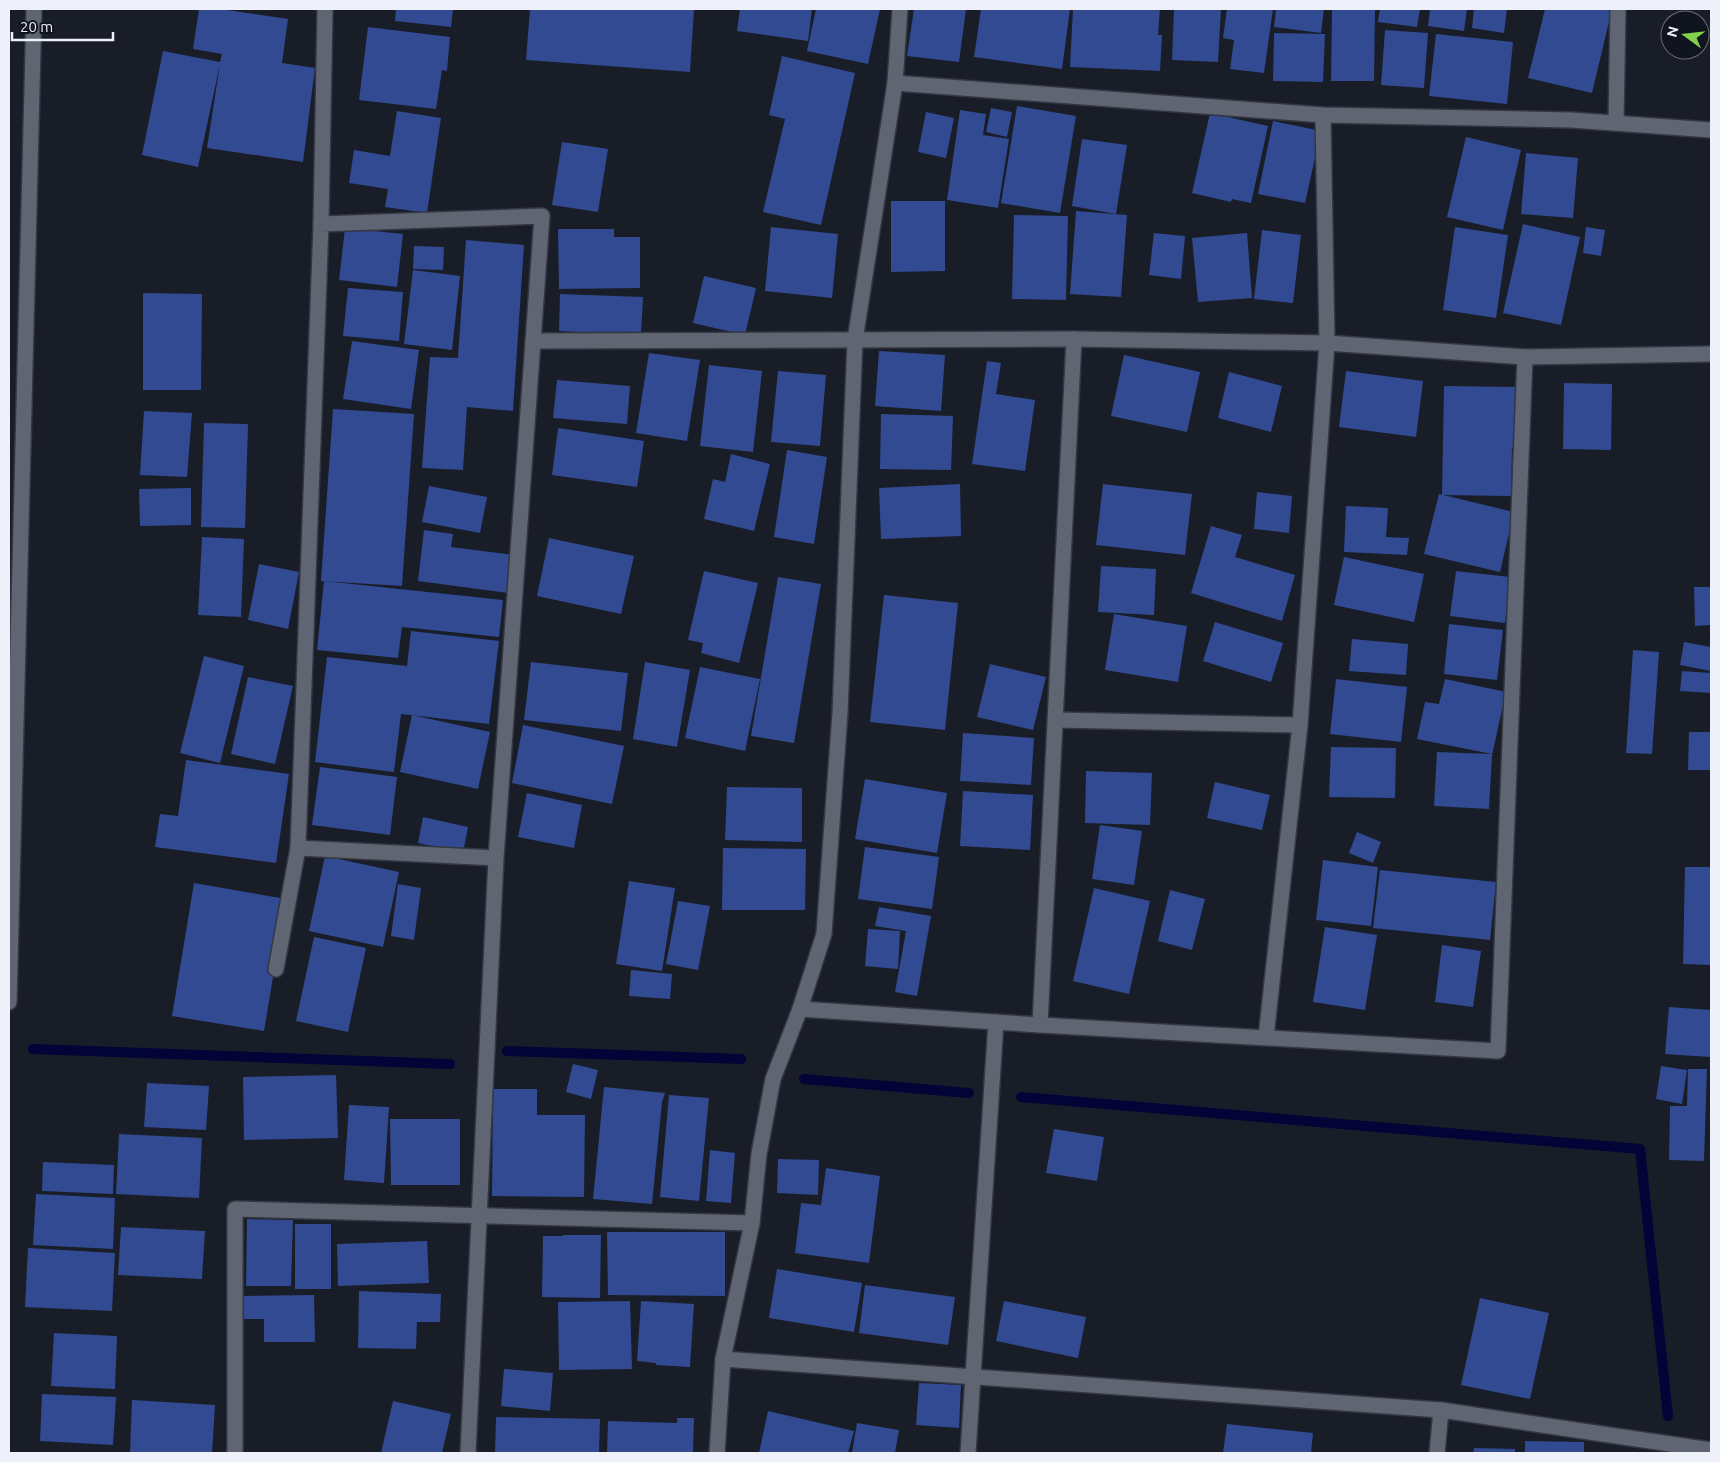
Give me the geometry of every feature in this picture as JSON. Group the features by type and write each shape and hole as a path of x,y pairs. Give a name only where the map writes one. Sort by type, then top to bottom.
{"street":[{"path":"9,1002 34,9"},
{"path":"276,969 298,848 321,224 325,9"},
{"path":"717,1453 723,1360 752,1222 759,1154 773,1078 800,1009 824,934 840,713 855,340 895,83 900,9"},
{"path":"1616,123 1618,9"},
{"path":"895,83 1323,115 1571,120 1711,130"},
{"path":"1266,1037 1300,725 1327,343 1323,115"},
{"path":"321,224 542,216 496,858 468,1453"},
{"path":"533,341 1074,338 1327,343 1525,357 1711,354"},
{"path":"1040,1025 1074,338"},
{"path":"800,1009 1040,1025 1498,1051 1525,357"},
{"path":"1056,720 1300,725"},
{"path":"298,848 496,858"},
{"path":"968,1453 996,1022"},
{"path":"235,1453 235,1209 752,1222"},
{"path":"723,1360 1441,1410 1711,1450"},
{"path":"1438,1453 1441,1410"}],"building":[{"path":"199,9 220,9 288,19 282,63 315,68 303,162 207,148 220,64 198,167 142,155 163,51 220,62 222,54 193,49"},
{"path":"396,9 453,9 451,27 395,21"},
{"path":"530,9 694,9 690,72 526,60"},
{"path":"740,9 812,9 808,41 737,31"},
{"path":"816,9 880,9 868,64 807,51"},
{"path":"914,9 966,9 959,62 907,56"},
{"path":"981,9 1070,9 1062,69 974,57"},
{"path":"1073,9 1160,9 1158,35 1162,35 1160,71 1070,67"},
{"path":"1174,9 1221,9 1218,62 1172,60"},
{"path":"1227,9 1273,9 1264,73 1230,69 1234,40 1223,38"},
{"path":"1276,9 1324,9 1321,33 1274,27"},
{"path":"1332,9 1375,9 1374,81 1331,81"},
{"path":"1380,9 1420,9 1417,27 1378,22"},
{"path":"1430,9 1467,9 1464,31 1428,26"},
{"path":"1474,9 1507,9 1504,33 1472,28"},
{"path":"1545,9 1612,9 1592,93 1528,78"},
{"path":"368,27 450,37 447,71 442,70 436,109 359,100"},
{"path":"1385,30 1428,33 1424,88 1381,85"},
{"path":"1274,33 1325,34 1323,82 1273,81"},
{"path":"1436,34 1513,42 1507,104 1429,96"},
{"path":"782,56 855,73 821,225 763,212 785,119 769,115"},
{"path":"1017,106 1076,116 1060,213 1001,203"},
{"path":"991,108 1012,112 1007,137 986,132"},
{"path":"960,110 986,114 983,135 1009,139 998,208 947,200"},
{"path":"397,111 441,118 427,213 385,207 388,189 349,183 354,150 390,156"},
{"path":"926,112 954,118 946,158 918,152"},
{"path":"1210,113 1268,126 1251,203 1232,199 1231,202 1192,193"},
{"path":"1273,121 1321,131 1305,203 1258,194"},
{"path":"1466,137 1521,150 1503,230 1447,217"},
{"path":"1082,139 1127,145 1116,214 1072,206"},
{"path":"562,142 608,149 598,212 552,205"},
{"path":"1526,153 1578,158 1573,218 1521,214"},
{"path":"891,201 945,201 945,271 891,272"},
{"path":"1076,211 1127,215 1121,297 1070,294"},
{"path":"1014,215 1068,216 1066,300 1012,299"},
{"path":"1523,224 1580,237 1561,325 1503,313"},
{"path":"771,227 838,234 832,298 765,291"},
{"path":"1455,227 1508,235 1496,318 1443,310"},
{"path":"1586,227 1605,230 1601,256 1583,253"},
{"path":"345,228 403,234 397,287 339,280"},
{"path":"558,229 614,229 614,237 640,237 640,288 559,289"},
{"path":"1262,230 1301,235 1293,303 1254,299"},
{"path":"1154,233 1185,236 1181,279 1149,275"},
{"path":"1247,233 1252,298 1198,302 1192,238"},
{"path":"466,240 524,245 513,411 467,407 463,470 422,468 430,357 458,358"},
{"path":"414,246 444,247 443,270 413,269"},
{"path":"413,270 460,276 452,350 404,344"},
{"path":"704,276 756,288 745,335 693,323"},
{"path":"348,288 403,292 399,341 343,336"},
{"path":"143,293 202,294 201,390 143,390"},
{"path":"560,294 643,297 641,335 559,331"},
{"path":"352,341 419,350 411,409 343,399"},
{"path":"879,351 945,355 941,411 875,406"},
{"path":"649,353 700,360 687,441 636,433"},
{"path":"1124,355 1200,372 1187,432 1111,416"},
{"path":"987,361 1001,363 996,394 1035,400 1025,471 972,464"},
{"path":"709,365 762,371 753,452 700,446"},
{"path":"778,371 826,375 820,446 771,442"},
{"path":"1346,371 1423,381 1416,437 1339,427"},
{"path":"1229,372 1282,386 1271,432 1218,418"},
{"path":"557,380 630,386 627,424 553,418"},
{"path":"1564,383 1612,384 1611,450 1563,449"},
{"path":"1444,386 1518,387 1517,449 1512,448 1511,496 1442,495"},
{"path":"333,409 414,414 402,586 321,581"},
{"path":"144,411 192,413 187,477 140,475"},
{"path":"881,414 953,416 951,470 880,469"},
{"path":"204,423 248,424 245,528 201,527"},
{"path":"558,428 644,441 637,487 552,475"},
{"path":"787,450 827,457 814,544 774,537"},
{"path":"731,454 770,464 754,531 704,519 713,479 725,482"},
{"path":"960,484 961,536 881,539 879,488"},
{"path":"1103,484 1192,494 1185,555 1096,545"},
{"path":"429,486 487,497 480,533 422,522"},
{"path":"191,488 191,525 140,526 139,489"},
{"path":"1257,492 1292,496 1289,533 1254,529"},
{"path":"1439,494 1514,512 1500,572 1424,554"},
{"path":"1346,506 1388,508 1386,537 1409,538 1407,555 1344,552"},
{"path":"1211,526 1242,535 1235,557 1295,575 1282,621 1191,593"},
{"path":"424,530 453,534 451,547 513,555 508,593 418,581"},
{"path":"202,537 244,539 241,617 198,615"},
{"path":"549,538 634,556 621,614 537,596"},
{"path":"1344,557 1424,574 1414,622 1334,605"},
{"path":"259,564 299,572 288,629 248,620"},
{"path":"1101,566 1156,569 1154,615 1098,612"},
{"path":"704,571 758,583 739,663 701,653 703,643 688,640"},
{"path":"1456,571 1510,577 1505,623 1450,616"},
{"path":"778,577 821,584 794,743 751,736"},
{"path":"324,581 503,600 499,637 402,627 398,658 317,650"},
{"path":"1694,587 1711,587 1711,625 1695,626"},
{"path":"884,595 958,603 945,730 870,722"},
{"path":"1114,614 1187,626 1178,682 1105,670"},
{"path":"1215,622 1283,643 1271,682 1203,661"},
{"path":"1449,624 1503,630 1497,680 1444,674"},
{"path":"411,631 499,641 489,724 401,714 394,772 315,762 327,657 407,666"},
{"path":"1352,639 1408,644 1406,675 1349,671"},
{"path":"1684,642 1711,647 1711,671 1680,665"},
{"path":"1633,650 1659,652 1652,754 1626,753"},
{"path":"204,656 244,666 220,763 180,753"},
{"path":"531,662 628,673 621,731 524,720"},
{"path":"645,662 690,670 677,747 633,739"},
{"path":"990,664 1046,677 1033,730 977,717"},
{"path":"700,667 760,679 745,751 685,738"},
{"path":"1682,671 1711,673 1711,693 1680,691"},
{"path":"248,677 293,686 275,764 231,754"},
{"path":"1336,679 1407,687 1401,742 1330,734"},
{"path":"1445,679 1506,692 1492,755 1489,809 1434,806 1437,752 1492,754 1417,739 1425,702 1439,704"},
{"path":"412,715 490,732 478,789 400,772"},
{"path":"523,725 624,746 612,804 512,783"},
{"path":"1689,732 1711,732 1711,770 1688,770"},
{"path":"963,733 1034,738 1031,785 960,781"},
{"path":"1331,747 1396,748 1395,798 1329,797"},
{"path":"186,760 289,774 276,863 155,847 160,814 178,816"},
{"path":"320,767 397,777 390,835 312,825"},
{"path":"1086,771 1152,773 1150,825 1085,823"},
{"path":"865,779 947,793 937,853 855,839"},
{"path":"1215,782 1270,795 1262,830 1207,818"},
{"path":"727,787 802,788 802,842 725,840"},
{"path":"963,791 1033,795 1030,850 960,846"},
{"path":"527,793 582,805 574,848 518,837"},
{"path":"423,817 468,827 463,853 418,843"},
{"path":"1100,825 1142,831 1134,885 1092,879"},
{"path":"1357,832 1381,842 1373,863 1349,853"},
{"path":"865,847 939,857 932,909 858,899"},
{"path":"723,848 806,849 805,910 722,910"},
{"path":"325,856 399,872 383,947 309,931"},
{"path":"1323,860 1378,867 1371,926 1316,920"},
{"path":"1685,867 1711,867 1711,965 1683,964"},
{"path":"1380,870 1496,882 1490,940 1373,928"},
{"path":"629,881 675,888 662,971 616,964"},
{"path":"194,883 286,899 264,1031 172,1016"},
{"path":"398,884 421,888 414,940 391,936"},
{"path":"1094,888 1150,901 1129,994 1073,981"},
{"path":"1170,890 1205,899 1192,950 1158,941"},
{"path":"678,901 710,906 698,970 666,964"},
{"path":"879,907 931,916 917,996 895,992 906,931 875,926"},
{"path":"1325,927 1377,935 1365,1010 1313,1002"},
{"path":"868,929 900,931 898,969 865,966"},
{"path":"314,937 366,948 348,1032 296,1021"},
{"path":"1442,945 1481,951 1473,1007 1435,1002"},
{"path":"631,970 672,974 670,999 629,996"},
{"path":"1669,1007 1711,1010 1710,1057 1665,1054"},
{"path":"573,1064 598,1070 591,1099 566,1092"},
{"path":"1661,1066 1687,1070 1682,1104 1656,1099"},
{"path":"1688,1069 1707,1069 1704,1161 1669,1160 1670,1106 1687,1106"},
{"path":"336,1075 338,1138 244,1140 243,1077"},
{"path":"147,1083 209,1086 206,1130 144,1127"},
{"path":"604,1087 665,1093 662,1102 652,1204 593,1199"},
{"path":"493,1089 537,1089 537,1115 585,1115 584,1197 492,1196"},
{"path":"669,1095 709,1098 699,1201 660,1197"},
{"path":"349,1105 389,1107 384,1183 344,1180"},
{"path":"390,1119 460,1119 460,1185 391,1185"},
{"path":"1054,1129 1104,1137 1097,1181 1046,1173"},
{"path":"119,1134 202,1138 199,1198 116,1194"},
{"path":"710,1150 735,1153 731,1203 706,1201"},
{"path":"778,1159 819,1160 818,1195 777,1193"},
{"path":"43,1162 114,1165 113,1194 42,1191"},
{"path":"826,1168 880,1176 869,1263 795,1253 801,1203 821,1205"},
{"path":"36,1194 115,1198 113,1249 33,1245"},
{"path":"247,1219 293,1220 291,1286 246,1286"},
{"path":"295,1224 331,1224 331,1289 295,1289"},
{"path":"121,1227 205,1231 202,1279 118,1275"},
{"path":"607,1232 725,1232 725,1296 608,1295"},
{"path":"601,1235 600,1298 542,1297 543,1236"},
{"path":"427,1241 429,1283 338,1286 337,1244"},
{"path":"28,1248 115,1253 112,1311 25,1307"},
{"path":"777,1269 862,1283 854,1332 769,1318"},
{"path":"865,1285 955,1297 948,1345 859,1333"},
{"path":"359,1291 441,1294 440,1322 417,1322 416,1349 358,1348"},
{"path":"314,1295 315,1342 264,1342 264,1319 242,1319 242,1296"},
{"path":"1480,1298 1549,1313 1530,1399 1461,1385"},
{"path":"630,1301 632,1369 559,1370 558,1302"},
{"path":"641,1301 694,1304 690,1367 656,1365 656,1363 637,1361"},
{"path":"1004,1301 1086,1317 1078,1358 996,1341"},
{"path":"54,1333 117,1336 115,1389 51,1386"},
{"path":"504,1369 553,1373 550,1411 501,1406"},
{"path":"919,1383 961,1385 959,1428 916,1425"},
{"path":"42,1394 116,1397 113,1445 40,1441"},
{"path":"132,1400 215,1405 212,1453 130,1453"},
{"path":"393,1401 451,1414 442,1453 381,1453"},
{"path":"768,1411 854,1431 848,1453 759,1453"},
{"path":"496,1417 600,1419 599,1453 495,1453"},
{"path":"677,1418 694,1418 693,1453 607,1453 608,1421 677,1423"},
{"path":"857,1423 899,1430 895,1453 852,1453"},
{"path":"1227,1424 1313,1433 1311,1453 1223,1453"},
{"path":"1525,1441 1584,1442 1584,1453 1525,1453"},
{"path":"1474,1448 1515,1449 1515,1453 1473,1453"}],"waterway":[{"path":"33,1049 450,1064"},
{"path":"507,1051 741,1059"},
{"path":"804,1079 969,1093"},
{"path":"1021,1097 1640,1149 1668,1416"}]}
